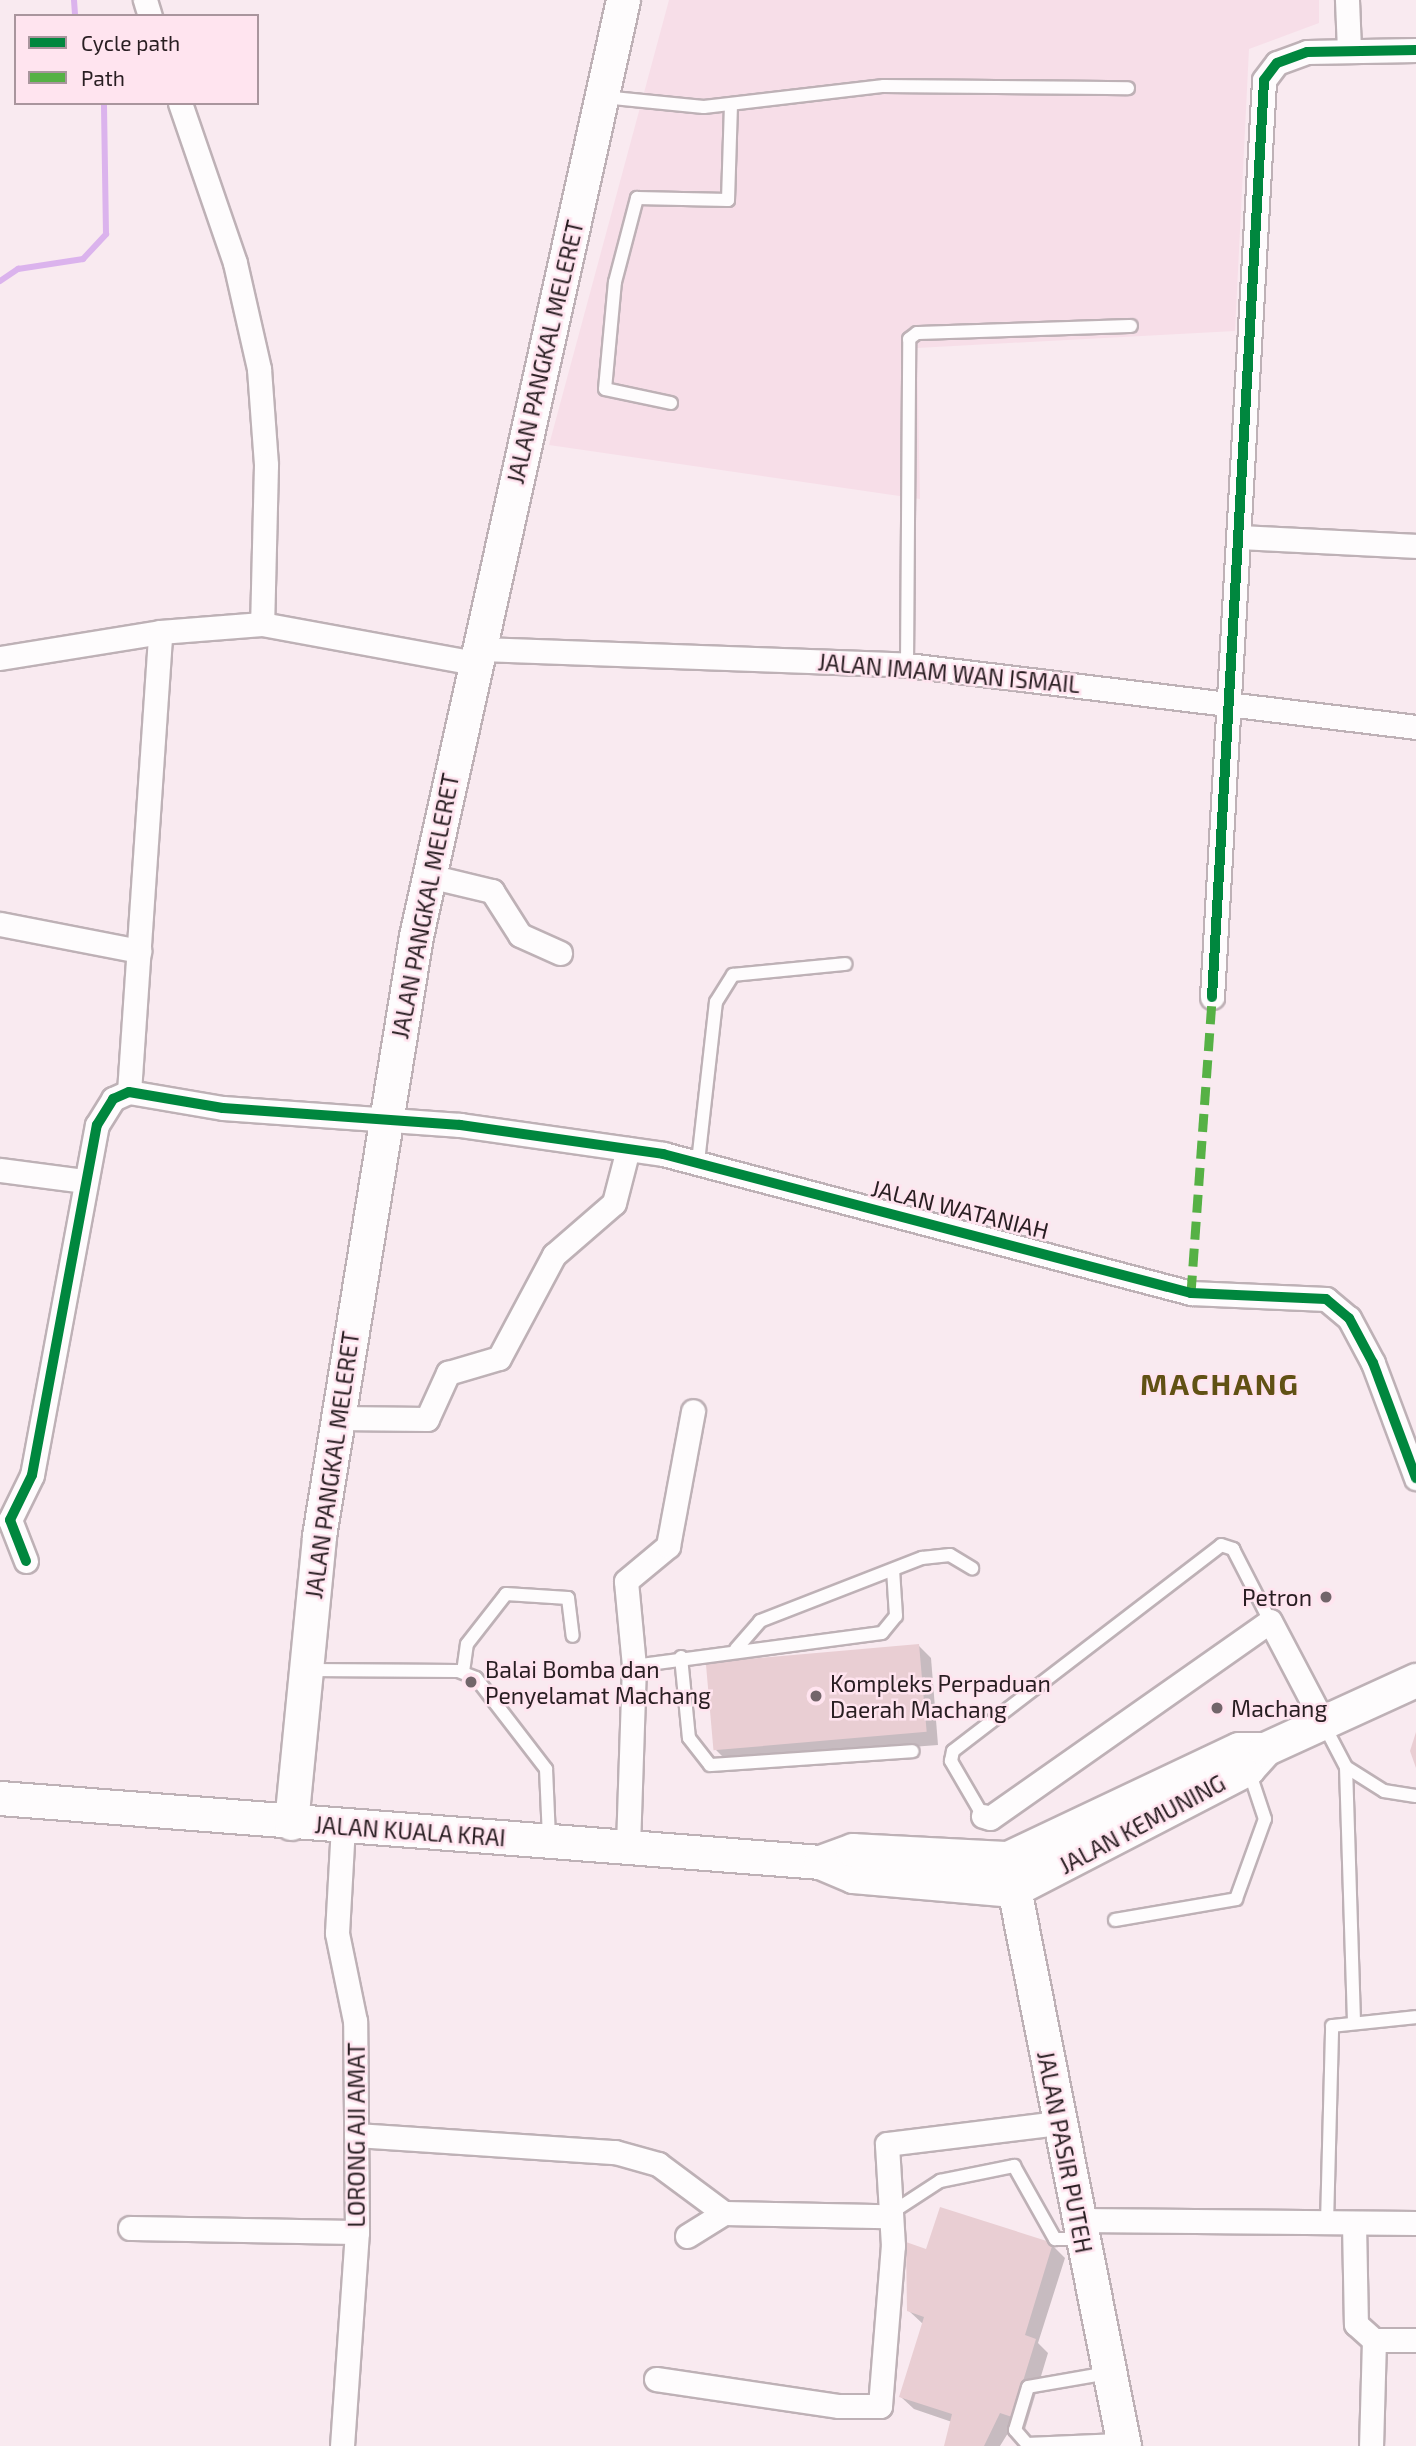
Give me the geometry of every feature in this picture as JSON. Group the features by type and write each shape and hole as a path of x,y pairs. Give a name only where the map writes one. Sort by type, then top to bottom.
{"main road":[{"name":"JALAN PANGKAL MELERET","path":"291,1823 305,1670 338,1418 384,1118 429,876 623,0"},
{"name":"JALAN KEMUNING","path":"1013,1890 1251,1756 1322,1720 1416,1680"},
{"name":"JALAN KEMUNING","path":"1008,1858 1251,1756"},
{"name":"JALAN KUALA KRAI","path":"0,1798 291,1823 820,1862 853,1876 1013,1890"},
{"name":"JALAN KUALA KRAI","path":"820,1862 853,1850 1008,1858"},
{"name":"JALAN PASIR PUTEH","path":"1008,1858 1124,2443"}],"street":[{"path":"1347,0 1349,50"},
{"path":"1212,997 1233,701 1264,80 1286,58 1349,50 1416,50"},
{"path":"181,105 234,263 259,369 266,465 262,624"},
{"path":"1241,537 1416,546"},
{"name":"JALAN IMAM WAN ISMAIL","path":"0,659 160,632 262,624 477,656 907,665 1233,701 1416,727"},
{"path":"26,1561 10,1521 32,1475 86,1181 101,1115 129,1092 160,632"},
{"path":"429,876 492,891 520,935 560,953"},
{"path":"0,924 139,951"},
{"name":"JALAN WATANIAH","path":"129,1092 223,1108 384,1118 628,1149 698,1161 1191,1293 1326,1299 1349,1318 1373,1363 1416,1478"},
{"path":"338,1418 427,1419 448,1373 499,1357 554,1255 592,1229 614,1203 628,1149"},
{"path":"0,1170 86,1181"},
{"path":"628,1846 634,1666 626,1581 668,1546 693,1411"},
{"path":"983,1816 990,1818 1270,1622 1322,1720"},
{"name":"LORONG AJI AMAT","path":"342,2446 357,2232 355,2021 337,1933 343,1826"},
{"path":"656,2379 839,2406 881,2405 893,2246 887,2216 889,2143 1059,2123"},
{"path":"356,2135 603,2150 674,2175 724,2213"},
{"path":"687,2236 724,2213 887,2216"},
{"path":"1080,2229 1328,2222 1416,2224"},
{"path":"1354,2223 1356,2324 1374,2340 1416,2340"},
{"path":"130,2228 357,2232"},
{"path":"1371,2446 1374,2340"}],"lane":[{"path":"602,97 731,105 884,86 1128,88"},
{"path":"671,403 605,390 615,282 636,198 728,200 731,105"},
{"path":"907,665 909,339 917,333 1131,326"},
{"path":"698,1161 716,1002 733,975 845,964"},
{"path":"983,1816 951,1761 953,1751 1220,1545 1233,1549 1270,1622"},
{"path":"736,1649 760,1621 936,1553 972,1568"},
{"path":"634,1666 736,1649 883,1633 896,1616 893,1570"},
{"path":"463,1672 467,1644 506,1594 568,1598 573,1636"},
{"path":"681,1657 689,1738 710,1765 913,1751"},
{"path":"305,1670 463,1672 483,1686 546,1769 549,1842"},
{"path":"1322,1720 1346,1767 1354,2021"},
{"path":"1115,1920 1236,1899 1265,1819 1251,1756"},
{"path":"1346,1767 1384,1791 1416,1796"},
{"path":"1328,2222 1331,2029 1354,2021 1416,2017"},
{"path":"887,2216 940,2181 1014,2166 1055,2239 1080,2229"},
{"path":"1109,2373 1028,2387 1015,2430 1027,2444 1124,2443"}],"shaded area":[{"path":"669,0 1319,0 1319,23 1249,49 1235,331 917,348 920,499 549,445"}],"building":[{"name":"Kompleks Perpaduan Daerah Machang","path":"919,1644 927,1732 713,1750 706,1663"},
{"path":"1416,1732 1416,1768 1410,1751"},
{"path":"940,2207 1053,2243 1025,2335 1036,2339 1012,2417 1000,2413 984,2446 944,2446 952,2414 899,2397 924,2317 907,2311 906,2242 926,2249"}],"waterway":[{"path":"74,0 75,14"},
{"path":"0,281 18,269 83,259 106,234 104,105"}],"marked path":[{"path":"1191,1293 1212,997"}],"cycle path":[{"path":"1212,997 1264,80 1277,63 1307,52 1416,50"},
{"path":"26,1561 10,1520 32,1475 97,1125 113,1099 129,1092 223,1108 460,1125 663,1154 1191,1293 1326,1299 1349,1318 1373,1363 1416,1478"}],"place":[{"name":"Petron","path":"1326,1597"},
{"name":"Balai Bomba dan Penyelamat Machang","path":"471,1682"},
{"name":"Kompleks Perpaduan Daerah Machang","path":"816,1696"},
{"name":"Machang","path":"1217,1708"}],"district":[{"name":"MACHANG","path":"1220,1383"}]}
